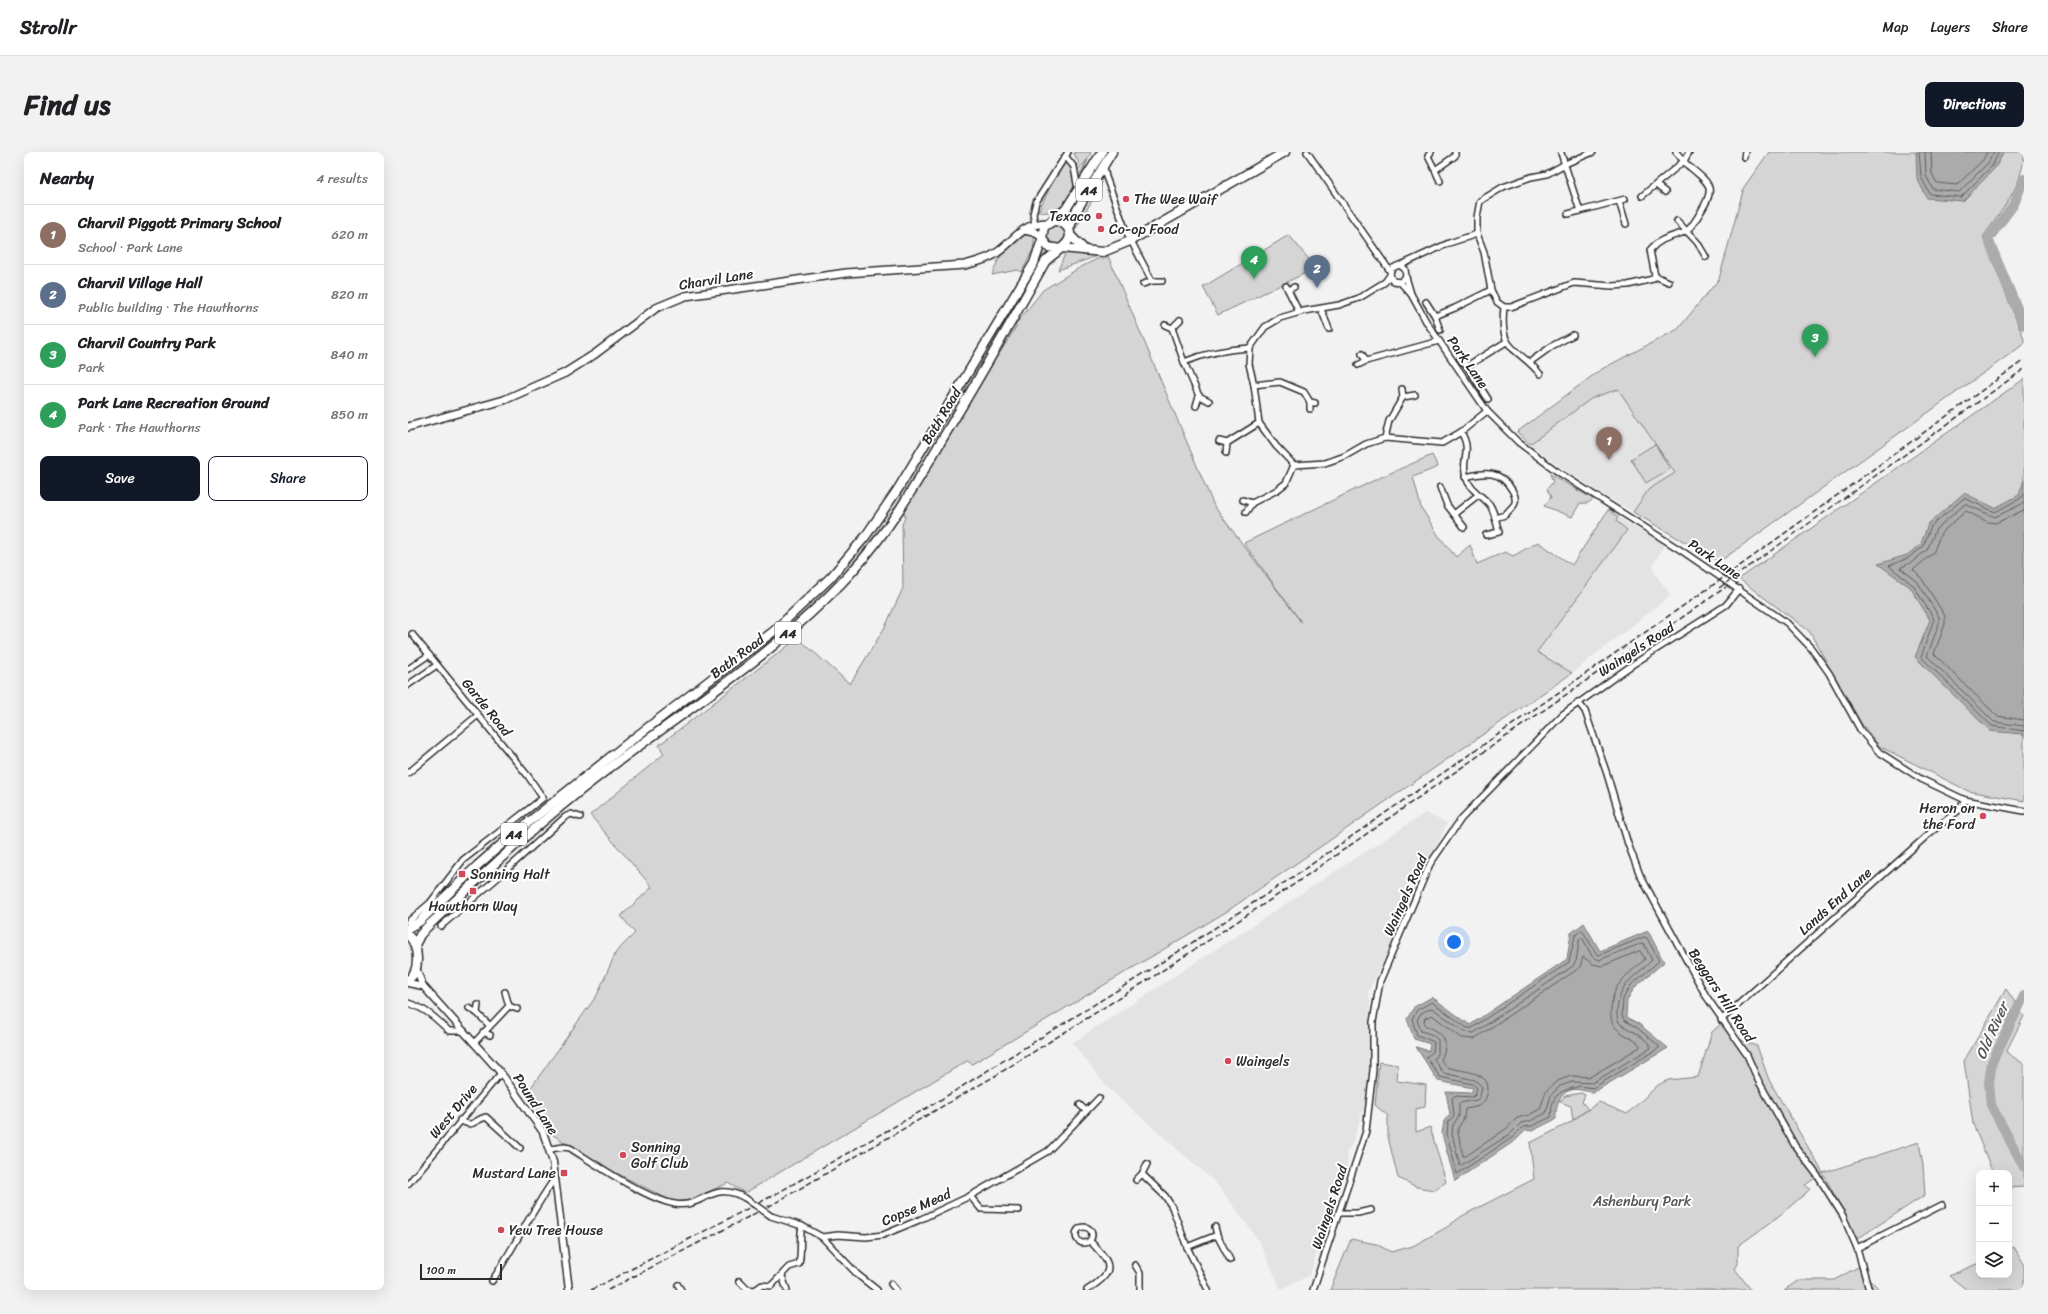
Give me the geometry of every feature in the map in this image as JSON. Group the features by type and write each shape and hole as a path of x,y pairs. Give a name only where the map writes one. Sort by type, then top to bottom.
{"main road":[{"name":"A4","path":"1048,223 1066,209 1102,152"},
{"name":"A4","path":"1069,232 1075,213 1112,152"},
{"path":"1024,230 1034,232 1042,238 1048,248 1103,252 1130,241 1283,152"},
{"path":"1048,223 1054,221 1062,222 1085,250"},
{"name":"Charvil Lane","path":"408,427 504,400 565,373 595,354 656,308 685,296 846,273 965,265 984,260 996,254 1024,230 1035,224 1048,223"},
{"name":"Bath Road","path":"408,928 419,922 478,865 590,772 774,631 831,577 865,537 898,490 1034,263 1042,238 1043,228 1048,223"},
{"name":"Bath Road","path":"415,945 424,930 486,872 582,788 800,623 851,574 880,539 898,512 1003,339 1046,262 1068,243 1069,232"},
{"path":"478,865 486,872"},
{"path":"408,935 415,945 416,968 413,975 408,980"}],"street":[{"path":"1307,152 1383,260 1393,280"},
{"path":"1431,152 1428,156 1440,181"},
{"path":"1435,170 1455,156 1455,152"},
{"path":"1593,152 1565,164 1547,174 1503,187 1480,201 1477,216 1477,234 1484,252 1491,290 1496,302 1504,307 1511,307 1574,283 1608,286 1628,285 1653,279 1655,276"},
{"path":"1655,276 1650,250 1656,242 1686,231 1710,196 1710,186 1703,177 1676,152"},
{"path":"1642,196 1684,161 1689,152"},
{"path":"1561,153 1580,211"},
{"path":"1035,224 1032,214 1036,202 1067,154 1076,173 1078,190"},
{"path":"1104,166 1106,177 1130,241 1152,281"},
{"path":"1656,185 1665,192"},
{"path":"1568,214 1626,199"},
{"path":"1619,201 1626,224"},
{"path":"1677,221 1697,242 1706,257"},
{"path":"1385,282 1390,273 1399,265 1415,260 1449,243 1477,234"},
{"path":"1383,260 1399,265 1406,275"},
{"path":"1294,465 1276,446 1259,423 1254,385 1249,364 1250,348 1266,327 1280,318 1299,312 1321,309 1359,298 1385,282 1393,280 1400,282 1415,260"},
{"name":"Park Lane","path":"1406,275 1411,294"},
{"path":"1655,276 1669,282"},
{"path":"1143,284 1152,281 1162,281"},
{"name":"Park Lane","path":"1400,282 1411,294 1439,341 1487,411 1506,431 1540,460 1739,589 1787,624 1812,648 1829,673 1861,731 1879,752 1921,779 1965,800 2024,811"},
{"path":"1294,287 1287,288 1299,312"},
{"path":"1434,316 1455,308 1491,290"},
{"path":"1426,302 1440,330"},
{"path":"1504,307 1502,326 1506,342 1530,362 1540,374"},
{"path":"1321,309 1329,329"},
{"path":"1172,328 1180,320"},
{"path":"1165,325 1172,328 1184,362 1199,396 1209,401"},
{"path":"1530,362 1552,346 1573,335"},
{"path":"1358,365 1366,361 1439,341"},
{"path":"1467,366 1506,342"},
{"path":"1184,362 1202,355 1227,349 1250,348"},
{"path":"1362,354 1366,361"},
{"path":"1460,359 1467,366 1488,399"},
{"path":"1254,385 1280,382 1304,392 1312,402 1310,409"},
{"path":"1385,438 1389,420 1403,397 1402,389"},
{"path":"1403,397 1415,395"},
{"path":"1196,406 1199,396"},
{"path":"1294,465 1325,463 1344,456 1366,444 1385,438 1438,444 1461,432 1487,411"},
{"path":"1219,441 1227,443 1259,423"},
{"path":"1461,432 1467,447 1464,467 1465,477 1470,486 1489,504 1499,532 1486,535"},
{"path":"1226,453 1227,443"},
{"path":"1246,512 1252,503 1277,490 1286,483 1294,465"},
{"path":"1465,477 1479,473 1497,474 1509,486 1515,497 1514,505 1505,515 1495,518"},
{"path":"1440,487 1447,505 1464,527"},
{"path":"1454,514 1478,495"},
{"path":"1243,500 1252,503"},
{"name":"Waingels Road","path":"1313,1290 1366,1131 1373,1070 1373,1022 1380,981 1430,864 1460,819 1563,714 1578,702 1726,605 1739,589"},
{"name":"Garde Road","path":"408,922 415,918 430,903 463,860 543,798 528,776 412,634"},
{"path":"408,669 429,655"},
{"path":"408,685 437,665"},
{"name":"Beggars Hill Road","path":"1578,702 1585,711 1607,774 1628,844 1640,875 1679,949 1721,1020 1747,1055 1758,1080 1794,1146 1817,1175 1843,1216 1857,1248 1869,1290"},
{"path":"408,773 478,715"},
{"name":"Lands End Lane","path":"1721,1020 1931,832 1960,810 1965,800"},
{"path":"441,926 564,817 571,814 580,816"},
{"path":"486,872 494,880"},
{"name":"Pound Lane","path":"416,968 423,986 501,1073 543,1132 550,1149 555,1178 569,1289"},
{"path":"408,983 423,986"},
{"path":"505,992 509,1006"},
{"path":"408,1003 417,1006 434,1016 449,1031 464,1031"},
{"path":"477,1013 478,1005"},
{"path":"509,1006 517,1009"},
{"path":"474,1043 489,1025 509,1006"},
{"path":"469,1008 477,1013 489,1025"},
{"path":"483,1032 490,1036"},
{"name":"West Drive","path":"408,1184 460,1120 501,1073"},
{"name":"Copse Mead","path":"822,1237 838,1235 866,1237 883,1235 970,1196 1048,1151 1099,1098"},
{"path":"1080,1104 1086,1111"},
{"path":"460,1120 468,1125 486,1117 520,1148"},
{"path":"550,1149 564,1147 570,1148 626,1182 651,1195 677,1204 688,1204 722,1191 733,1192 745,1198 771,1216 802,1226 822,1237 858,1275 877,1290"},
{"path":"1136,1180 1142,1174 1147,1164"},
{"path":"1142,1174 1165,1196 1172,1207 1187,1248 1208,1290"},
{"path":"492,1281 515,1246 529,1217 555,1178"},
{"name":"Copse Mead","path":"970,1196 981,1209 1019,1210"},
{"path":"1857,1248 1942,1205"},
{"path":"1340,1212 1358,1213 1371,1210"},
{"path":"739,1281 747,1289 755,1290 762,1286 771,1286 789,1267 798,1264 802,1253 799,1237 802,1226"},
{"path":"1215,1227 1217,1235 1230,1260"},
{"path":"1187,1248 1217,1235"},
{"path":"1086,1290 1106,1275 1109,1268 1105,1258 1090,1241"},
{"path":"1135,1265 1140,1273 1140,1290"},
{"path":"782,1276 787,1290"},
{"path":"891,1284 896,1290"}],"shaded area":[{"path":"1618,389 1675,473 1649,489 1633,512 1571,475 1530,444 1592,398"},
{"path":"1618,517 1665,545 1653,564 1655,574 1671,595 1572,673 1537,652 1623,536 1616,521"},
{"name":"Waingels","path":"1425,813 1447,823 1368,992 1370,1001 1367,1098 1353,1142 1347,1152 1348,1162 1309,1276 1281,1289 1259,1241 1217,1184 1110,1090 1072,1043"}],"green space":[{"path":"1075,152 1091,152 1080,179 1080,174 1087,160 1078,170 1077,166 1079,163 1074,154"},
{"path":"1769,152 2024,152 2023,164 2016,187 1983,237 2024,339 2024,344 1719,562 1633,512 1649,489 1675,473 1618,389 1592,398 1530,444 1517,432 1600,370 1678,329 1719,279 1744,187"},
{"path":"1067,159 1072,168 1074,178 1070,196 1058,209 1049,212 1038,212 1060,167"},
{"path":"1101,178 1101,185 1075,230 1078,217 1088,194"},
{"path":"1056,225 1063,228 1066,235 1063,242 1056,245 1049,242 1046,235 1049,228"},
{"path":"1025,235 1035,235 1033,249 1022,272 1017,270 992,275 999,258"},
{"path":"1289,235 1316,268 1218,315 1203,287"},
{"path":"1044,250 1048,252 890,519 867,550 821,600 769,645 677,714 484,867 483,865 604,765 768,640 799,614 873,532 1037,265"},
{"path":"1076,253 1097,256 1058,270 1065,254"},
{"name":"Sonning Golf Club","path":"1108,256 1214,506 1301,622 1244,543 1379,478 1432,455 1438,467 1413,477 1421,507 1438,535 1456,557 1470,545 1477,564 1505,552 1513,556 1538,542 1572,565 1608,510 1618,517 1616,521 1627,530 1537,652 1572,673 1226,912 972,1064 967,1061 745,1193 728,1183 690,1200 674,1202 604,1167 553,1135 527,1093 597,995 616,952 635,933 621,916 652,887 590,815 664,754 659,745 798,638 850,684 885,627 903,588 902,524 905,518 904,511 998,354 998,356 1016,327 1016,324 1043,290 1079,268 1101,257 1102,260"},
{"path":"2024,379 2024,801 1968,791 1879,746 1861,723 1809,631 1739,579"},
{"path":"1655,444 1670,469 1646,483 1631,459"},
{"path":"1550,474 1593,499 1587,503 1580,503 1572,517 1544,506 1551,497 1547,489 1553,482"},
{"path":"2006,989 2024,1016 2006,1052 2024,1064 2024,1187 2012,1188 2012,1170 1992,1170 1973,1124 1964,1061"},
{"name":"Ashenbury Park","path":"1725,1020 1739,1039 1757,1046 1769,1080 1823,1173 1805,1185 1810,1189 1806,1193 1774,1220 1738,1246 1738,1264 1735,1269 1751,1290 1330,1290 1351,1239 1376,1244 1391,1252 1413,1246 1447,1227 1462,1216 1534,1179 1530,1143 1573,1121 1571,1106 1560,1102 1565,1096 1581,1093 1585,1095 1582,1102 1588,1109 1573,1120 1599,1102 1627,1114 1658,1085 1668,1080 1698,1077 1712,1032"},
{"path":"1379,1062 1398,1065 1397,1081 1426,1085 1425,1107 1416,1109 1416,1132 1430,1127 1446,1182 1434,1190 1417,1187 1398,1178 1388,1137 1388,1116 1375,1105"},
{"path":"1919,1142 1923,1165 1925,1195 1857,1239 1823,1173"},
{"path":"2014,1247 2024,1264 2024,1290 1967,1290 1949,1276 1976,1264 1976,1278 2012,1278 2012,1248"},
{"path":"1858,1267 1878,1288 1876,1290 1784,1290 1799,1280 1834,1280"}],"water":[{"path":"1916,152 2004,152 1995,168 1963,201 1927,198 1917,178"},
{"path":"2024,480 2024,737 2022,734 1990,731 1915,657 1930,620 1910,587 1878,564 1907,555 1921,544 1928,524 1964,493 1995,508 2019,495"},
{"path":"1584,923 1600,951 1648,931 1664,962 1635,987 1627,1000 1626,1017 1639,1024 1668,1048 1594,1092 1574,1089 1564,1093 1558,1102 1556,1119 1532,1131 1526,1130 1516,1140 1455,1181 1442,1134 1444,1121 1450,1114 1446,1092 1471,1093 1473,1088 1438,1081 1416,1047 1429,1051 1430,1044 1414,1039 1407,1019 1414,1007 1432,997 1470,1025 1567,959 1571,933"}],"waterway":[{"name":"Old River","path":"2024,179 2014,204 1988,239 2024,325"},
{"name":"Old River","path":"2024,996 1992,1062 1989,1083 1991,1105 2024,1167"}],"railway":[{"path":"591,1290 774,1195 932,1105 1150,970 1296,875 1716,583 2024,360"},
{"path":"1719,588 2024,369"},
{"path":"1628,655 1726,587"},
{"path":"608,1290 775,1203 995,1076 1151,978 1296,883 1630,650"}],"place":[{"name":"The Wee Waif","path":"1126,199"},
{"name":"Texaco","path":"1099,216"},
{"name":"Co-op Food","path":"1101,229"},
{"name":"Park Lane Recreation Ground","path":"1254,279"},
{"name":"Charvil Village Hall","path":"1317,288"},
{"name":"Charvil Country Park","path":"1815,357"},
{"name":"Charvil Piggott Primary School","path":"1609,460"},
{"name":"Heron on the Ford","path":"1983,816"},
{"name":"Sonning Halt","path":"462,874"},
{"name":"Hawthorn Way","path":"473,891"},
{"name":"Waingels","path":"1228,1061"},
{"name":"Sonning Golf Club","path":"623,1155"},
{"name":"Mustard Lane","path":"564,1173"},
{"name":"Yew Tree House","path":"501,1230"}]}
